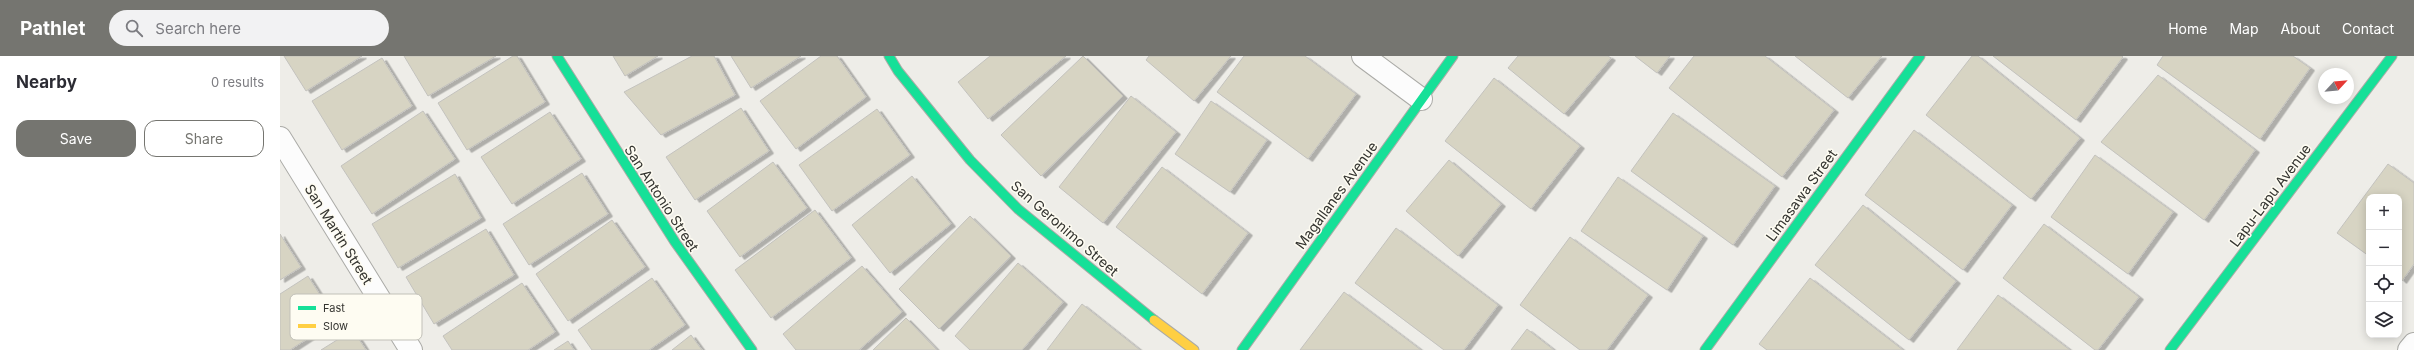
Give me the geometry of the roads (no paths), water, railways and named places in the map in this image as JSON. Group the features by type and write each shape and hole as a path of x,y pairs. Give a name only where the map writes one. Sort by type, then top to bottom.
{"street":[{"name":"San Antonio Street","path":"557,56 644,198 704,288 752,350"},
{"name":"San Geronimo Street","path":"889,56 898,71 970,160 1018,209 1142,312 1194,350"},
{"path":"1363,56 1421,100"},
{"name":"Magallanes Avenue","path":"1242,350 1453,56"},
{"name":"Limasawa Street","path":"1705,350 1920,56"},
{"name":"Lapu-Lapu Avenue","path":"2177,348 2392,56"},
{"name":"San Martin Street","path":"280,138 376,294"},
{"name":"San Martin Street","path":"405,340 411,350"},
{"path":"2409,350 2414,344"}]}
